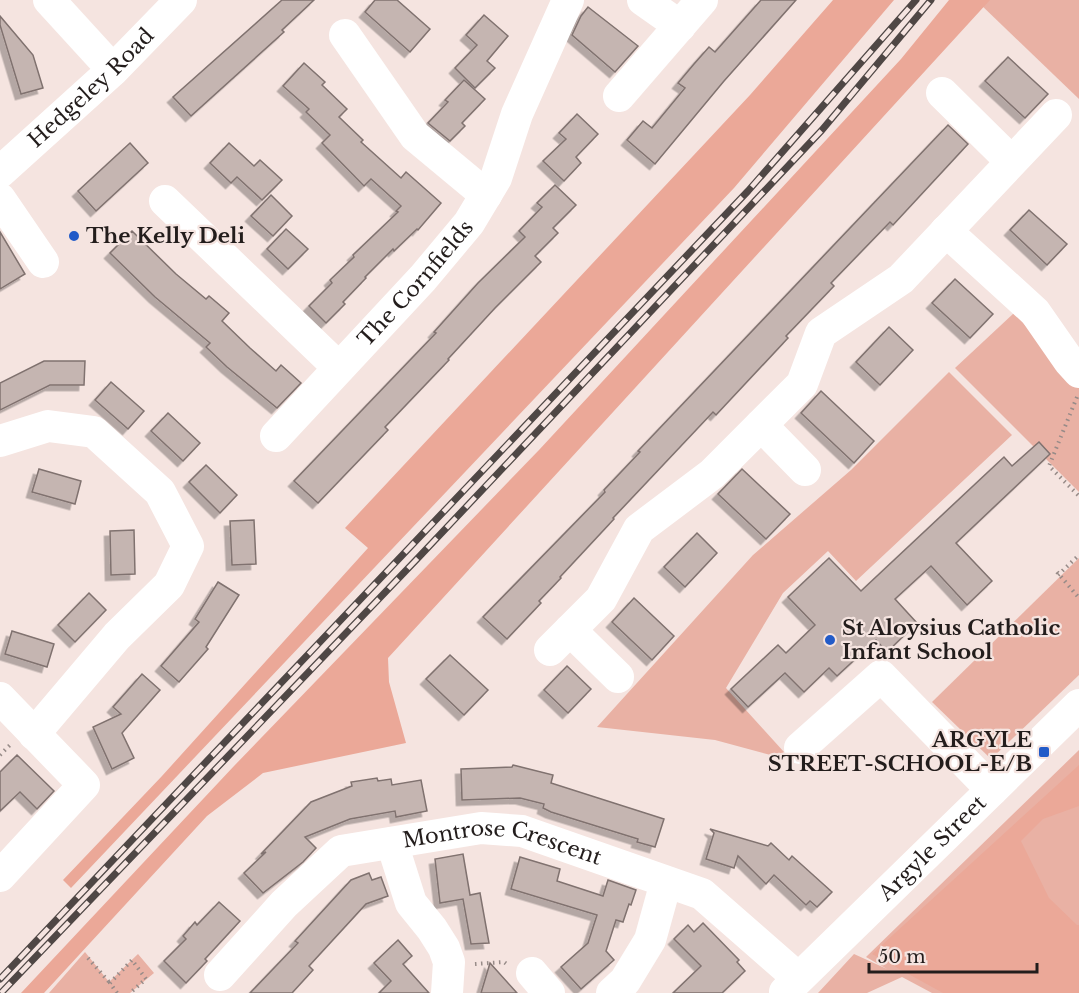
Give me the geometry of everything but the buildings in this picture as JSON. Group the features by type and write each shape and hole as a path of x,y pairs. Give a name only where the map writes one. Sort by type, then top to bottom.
{"street":[{"path":"49,0 113,70"},
{"name":"Hedgeley Road","path":"0,172 113,70 181,0"},
{"name":"The Cornfields","path":"276,436 423,278 469,223 496,178 517,114 568,0"},
{"path":"643,0 680,26"},
{"path":"619,96 702,0"},
{"path":"345,35 415,136 486,195"},
{"path":"942,93 1011,161"},
{"path":"618,677 560,640 601,598 639,529 712,474 762,425 802,384 821,333 901,279 1056,115"},
{"path":"0,200 43,261"},
{"path":"165,201 339,368"},
{"path":"946,231 1035,312 1079,372"},
{"path":"762,425 805,470"},
{"path":"0,441 48,426 94,432 160,492 188,546 169,585 117,636 34,734"},
{"path":"800,748 881,676 992,790"},
{"path":"0,698 84,785 0,876"},
{"name":"Argyle Street","path":"791,986 1079,705"},
{"name":"Montrose Crescent","path":"220,975 284,904 341,851 482,828 522,831 702,894 791,986"},
{"path":"392,843 411,903 432,928 444,948 449,962 447,993"},
{"path":"612,993 625,981 650,940 666,882"}],"path":[{"path":"1079,392 1050,466 1079,496"},
{"path":"1079,555 1058,573 1079,598"},
{"path":"88,958 117,993"},
{"path":"110,983 132,960 146,979 130,993"},
{"path":"469,965 504,962 525,979 541,983"}],"shaded area":[{"path":"833,0 894,0 734,188 71,888 63,880 162,776 368,548 345,528 750,95"},
{"path":"949,0 990,0 388,658 389,682 406,743 263,773 207,816 44,993 21,993 234,766 539,450 901,59"},
{"path":"979,0 1079,0 1079,99 978,2"},
{"path":"1014,313 1079,383 1079,492 955,368"},
{"path":"949,372 1012,435 856,581 828,551 783,593 726,688 784,752 778,757 715,740 597,727 753,555 851,470"},
{"path":"1079,558 1079,675 991,759 932,702"},
{"path":"1079,750 1079,993 932,993 902,977 867,993 818,993 854,954 887,969 866,957"},
{"path":"1079,765 1079,806 1043,819 1021,841 1049,898 1079,925 1079,993 943,993 872,954"},
{"path":"85,952 109,982 138,954 154,973 130,993 49,993"}],"railway":[{"path":"0,979 748,191 916,0"},
{"path":"1,993 417,559 822,130 931,0"}],"place":[{"name":"The Kelly Deli","path":"74,236"},
{"name":"St Aloysius Catholic Infant School","path":"830,640"},
{"name":"ARGYLE STREET-SCHOOL-E/B","path":"1044,752"}]}
